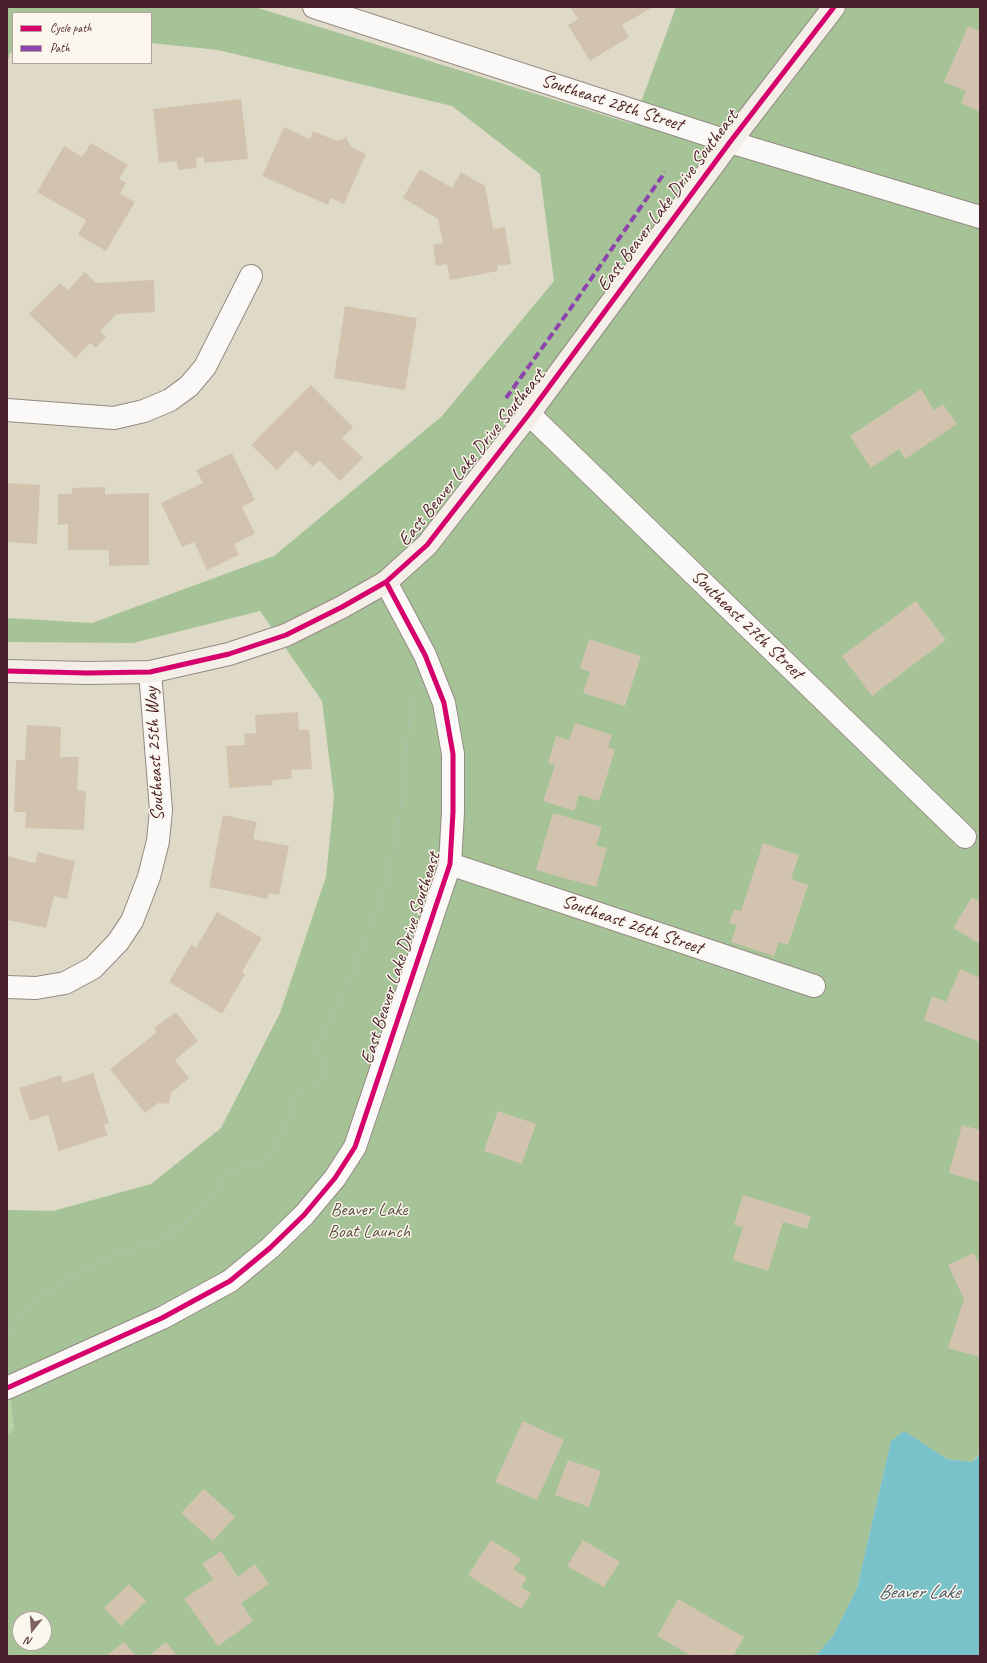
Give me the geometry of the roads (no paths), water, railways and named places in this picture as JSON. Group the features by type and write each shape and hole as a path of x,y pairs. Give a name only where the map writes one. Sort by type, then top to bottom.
{"street":[{"name":"Southeast 28th Street","path":"314,7 730,142 980,217"},
{"name":"East Beaver Lake Drive Southeast","path":"7,1388 162,1318 230,1281 270,1248 309,1209 335,1178 355,1147 450,864 453,812 453,754 444,703 425,655 386,582 427,545 529,414 730,142 834,7"},
{"path":"7,410 114,418 144,411 170,400 189,386 205,367 251,276"},
{"name":"Southeast 27th Street","path":"529,414 965,837"},
{"path":"7,671 87,673 150,672 229,654 286,635 342,607 386,582"},
{"name":"Southeast 25th Way","path":"7,987 36,988 65,983 93,968 118,942 132,921 149,877 158,841 161,810 150,672"},
{"name":"Southeast 26th Street","path":"450,864 814,986"}],"water":[{"name":"Beaver Lake","path":"904,1431 947,1459 972,1462 980,1454 980,1656 815,1656 833,1636 857,1588 891,1441"}],"park label":[{"name":"Beaver Lake Boat Launch","path":"369,1221"}]}
